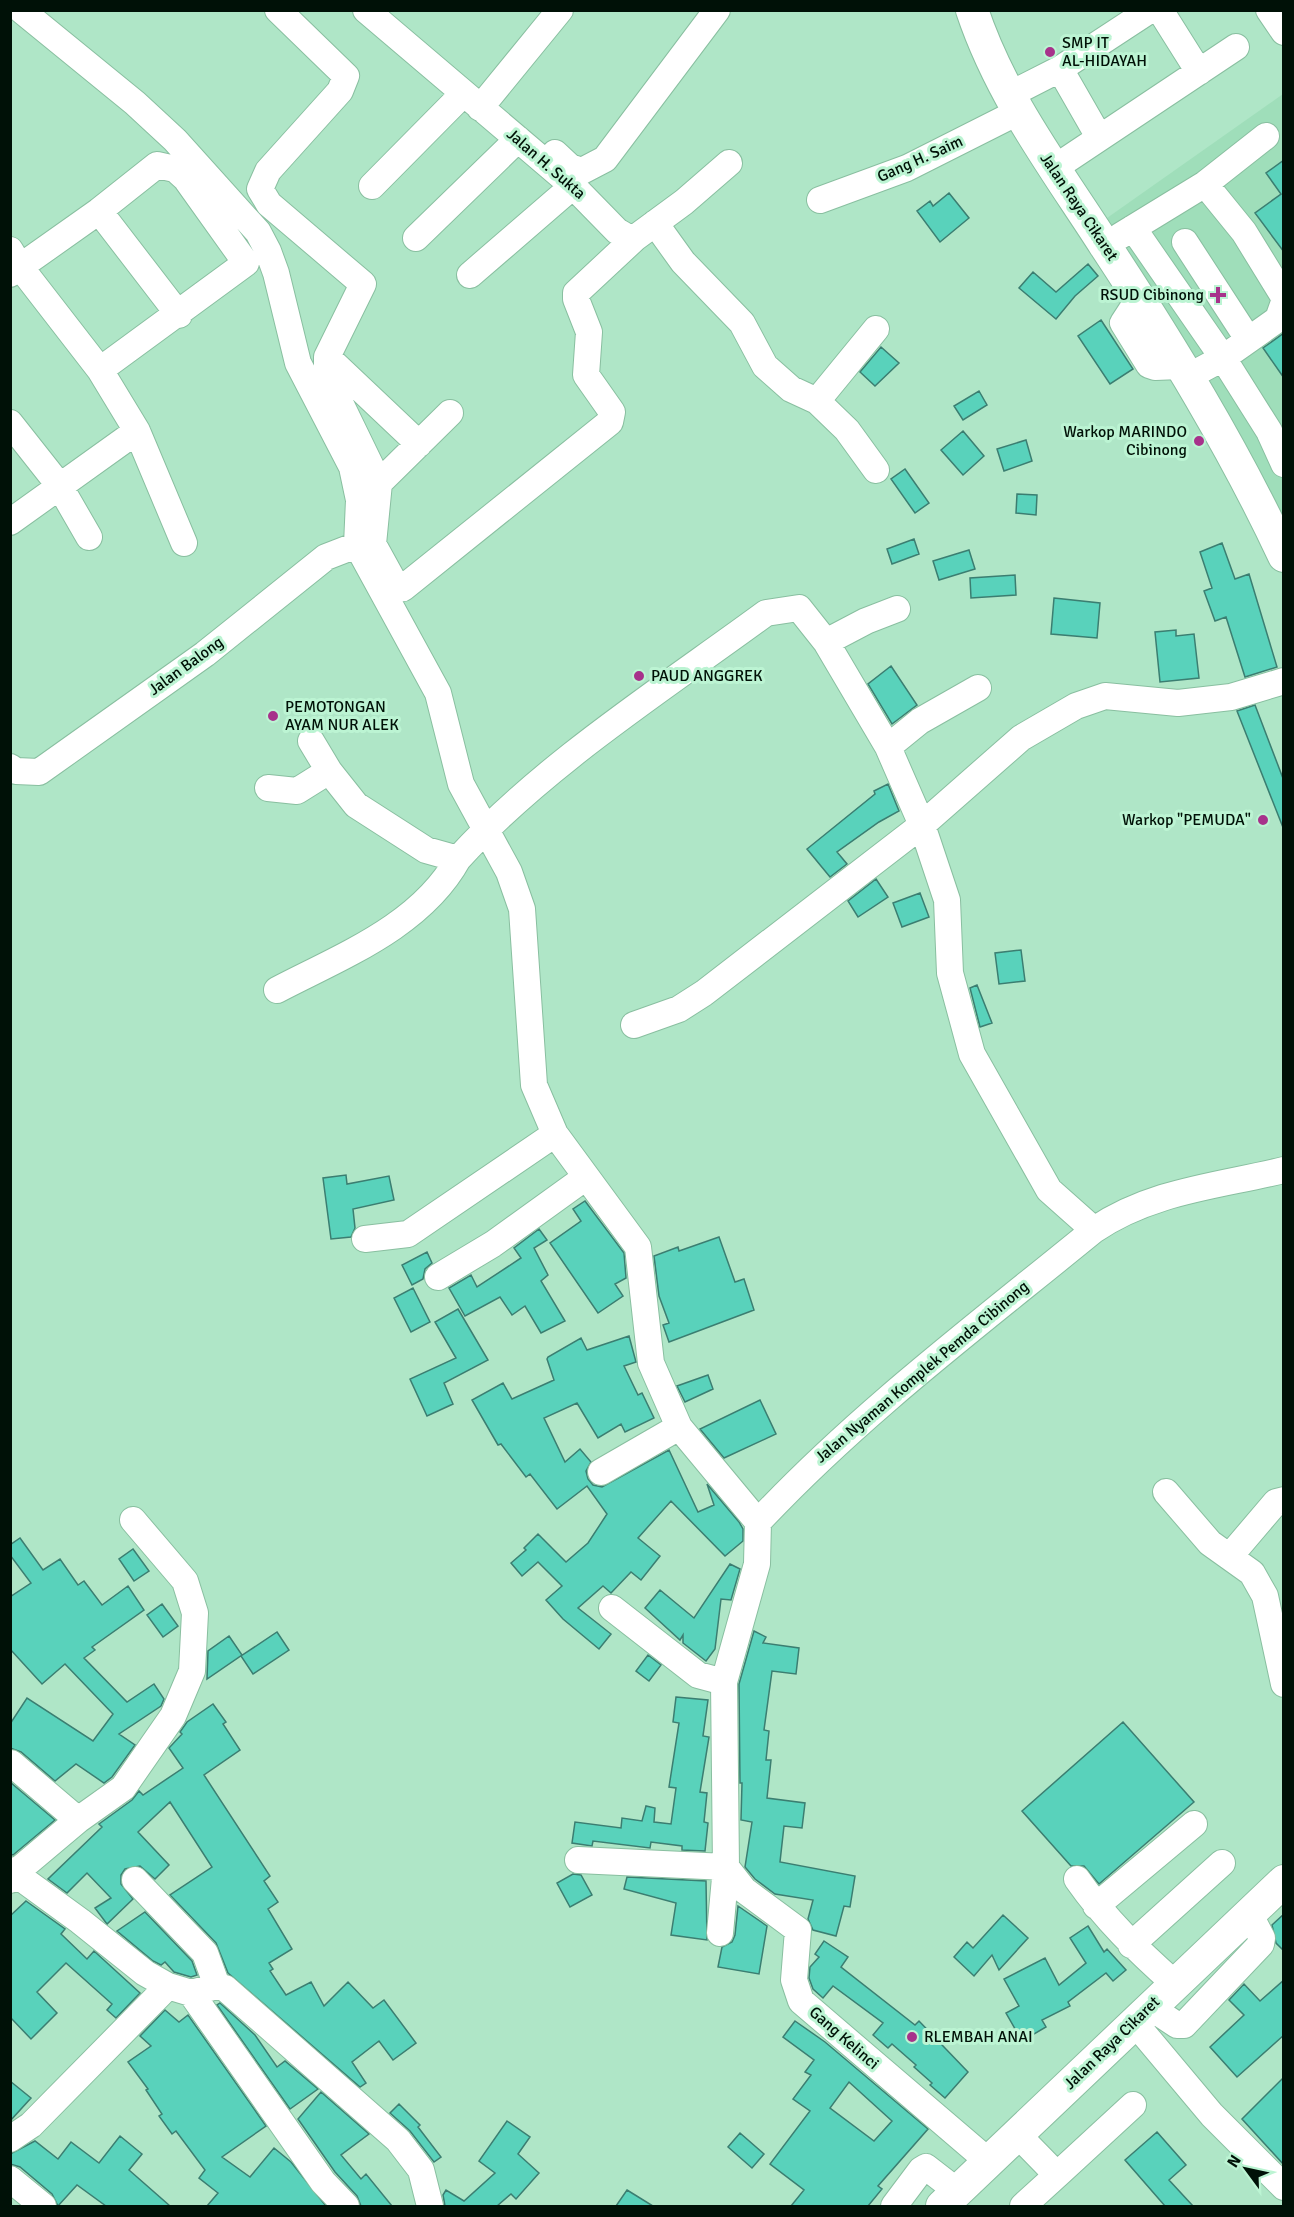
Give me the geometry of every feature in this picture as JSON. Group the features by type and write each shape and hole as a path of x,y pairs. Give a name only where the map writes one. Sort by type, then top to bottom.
{"main road":[{"name":"Jalan Raya Cikaret","path":"972,10 1013,104 1138,300 1188,369 1284,556"},
{"name":"Jalan Raya Cikaret","path":"946,2203 1174,1983 1249,1913 1282,1886"}],"street":[{"path":"21,10 135,103 175,140 258,232 276,273 297,363 352,467 359,500 357,545 438,693 461,784 487,827 509,872 522,909 534,1086 555,1134 638,1247 651,1363 679,1427 758,1522 757,1564 724,1682 726,1867 720,1933"},
{"path":"278,10 346,76 339,91 268,171 260,189 268,204 363,284 327,357 327,376 379,483 373,544 395,584 403,588 610,422 612,412 586,375 589,332 576,299 576,293 645,230 684,202 729,163"},
{"name":"Jalan H. Sukta","path":"366,10 478,99 518,139 573,186 617,231 629,238 645,230"},
{"path":"372,186 478,99 560,10"},
{"path":"478,99 570,167 582,171 605,159 717,10"},
{"name":"Gang H. Saim","path":"820,200 907,168 1013,104 1060,69 1150,10"},
{"path":"1160,10 1199,72"},
{"path":"1269,10 1284,32"},
{"path":"1053,169 1236,46"},
{"path":"1060,69 1099,137"},
{"path":"1105,245 1205,184 1266,136"},
{"path":"416,238 518,139"},
{"path":"100,370 179,315 246,263 186,179 176,169 157,165 99,211 14,264 100,370 137,431 183,543"},
{"path":"1205,184 1244,231 1284,297"},
{"path":"470,275 573,186"},
{"path":"99,211 179,315"},
{"path":"1133,228 1223,358 1276,426 1284,464"},
{"path":"645,230 682,262 742,323 765,366 791,389 817,401 847,430 876,470"},
{"path":"1185,242 1248,339"},
{"path":"1188,369 1223,358 1278,319 1284,302"},
{"path":"817,401 876,329"},
{"path":"327,357 419,444"},
{"path":"379,483 450,413"},
{"path":"10,423 59,485 88,537"},
{"path":"10,522 137,431"},
{"name":"Jalan Balong","path":"10,767 16,771 39,772 205,654 326,557 357,545"},
{"path":"277,990 381,935 433,896 458,859 487,827 568,759 766,613 799,608 826,642 888,747 922,825 947,900 950,973 972,1054 1049,1190 1094,1230"},
{"path":"826,642 866,621 897,609"},
{"path":"634,1025 679,1009 704,993 922,825 1021,738 1076,706 1104,696 1188,702 1231,697 1284,681"},
{"path":"888,747 920,721 978,688"},
{"path":"311,741 329,771 356,806 426,850 458,859"},
{"path":"268,788 297,791 329,771"},
{"path":"365,1239 408,1234 555,1134"},
{"name":"Jalan Nyaman Komplek Pemda Cibinong","path":"758,1522 808,1469 855,1426 1094,1230 1116,1215 1168,1194 1284,1170"},
{"path":"438,1277 493,1244 586,1177"},
{"path":"601,1472 679,1427"},
{"path":"1166,1492 1210,1543 1252,1573 1265,1596 1284,1684"},
{"path":"1230,1556 1276,1502 1284,1500"},
{"path":"133,1520 185,1581 195,1613 192,1671 173,1716 123,1788 78,1820 12,1875 80,1921 145,1973 179,1990 323,2182 346,2206"},
{"path":"612,1608 698,1675 724,1682"},
{"path":"11,1763 78,1820"},
{"path":"1102,1900 1194,1824"},
{"path":"578,1860 726,1867"},
{"path":"1137,1939 1222,1863"},
{"name":"Gang Kelinci","path":"726,1867 744,1890 798,1930 794,1980 801,2001 988,2161"},
{"path":"1077,1879 1102,1900 1174,1983"},
{"path":"135,1880 205,1953 217,1986"},
{"path":"1142,2015 1184,2025 1261,1944 1262,1938 1249,1913"},
{"path":"10,2139 31,2125 179,1990 217,1986 225,1988 398,2140 421,2170 430,2206"},
{"path":"1142,2015 1212,2115 1284,2187"},
{"path":"1023,2206 1133,2105"},
{"path":"1017,2134 1057,2175"},
{"path":"894,2206 921,2170 926,2168 946,2203"},
{"path":"10,2179 43,2206"}],"shaded area":[{"name":"RSUD Cibinong","path":"1283,94 1283,520 1107,218"}],"building":[{"path":"1284,160 1284,252 1255,213 1281,194 1266,173"},
{"path":"949,193 969,218 940,242 917,211 930,201 933,206"},
{"path":"1088,264 1098,276 1075,296 1056,319 1019,288 1033,272 1056,292"},
{"path":"1101,320 1133,369 1110,384 1078,336"},
{"path":"1284,333 1284,378 1263,348"},
{"path":"881,347 899,363 875,386 860,372"},
{"path":"979,391 987,405 963,420 954,406"},
{"path":"963,431 984,456 963,475 941,450"},
{"path":"1026,440 1032,461 1004,471 997,449"},
{"path":"905,469 929,503 915,513 891,479"},
{"path":"1017,494 1037,495 1036,515 1016,513"},
{"path":"914,539 919,554 892,564 887,549"},
{"path":"1222,543 1235,579 1249,574 1277,667 1245,677 1226,617 1215,621 1204,591 1212,588 1200,552"},
{"path":"969,550 975,569 939,580 933,561"},
{"path":"1015,575 1016,595 971,598 970,578"},
{"path":"1054,598 1100,603 1097,638 1051,634"},
{"path":"1176,630 1176,636 1194,634 1199,678 1160,682 1155,632"},
{"path":"891,666 917,705 892,724 868,684"},
{"path":"1255,705 1284,781 1284,830 1237,711"},
{"path":"888,784 899,811 879,822 837,852 847,864 830,877 807,849 875,794 874,791"},
{"path":"876,879 888,897 858,917 848,901"},
{"path":"920,893 929,917 902,927 893,903"},
{"path":"1021,950 1025,981 999,984 995,953"},
{"path":"977,985 992,1023 980,1027 970,988"},
{"path":"346,1175 347,1184 389,1176 394,1200 353,1209 355,1228 351,1237 331,1239 323,1178"},
{"path":"585,1201 624,1253 626,1278 615,1284 623,1296 598,1313 550,1243 581,1221 573,1209"},
{"path":"539,1229 547,1240 534,1248 548,1275 541,1281 565,1321 541,1333 525,1306 512,1315 500,1297 465,1316 449,1288 471,1275 477,1287 521,1258 514,1248"},
{"path":"719,1237 735,1282 744,1279 754,1310 669,1342 663,1325 669,1323 659,1296 654,1256 678,1247 679,1251"},
{"path":"427,1252 432,1263 425,1269 423,1279 412,1285 402,1265"},
{"path":"413,1288 430,1322 411,1332 394,1298"},
{"path":"458,1309 488,1360 444,1383 453,1404 427,1416 410,1379 456,1358 435,1322"},
{"path":"629,1336 636,1362 624,1366 638,1395 642,1393 654,1418 625,1432 621,1424 598,1438 577,1403 544,1418 565,1462 580,1449 591,1462 586,1471 588,1479 593,1485 602,1487 669,1450 698,1512 714,1505 707,1484 739,1522 743,1529 743,1541 725,1556 671,1501 638,1538 660,1556 641,1580 631,1572 611,1593 603,1586 578,1608 611,1634 599,1649 563,1619 546,1600 562,1586 538,1562 522,1576 511,1563 526,1550 524,1548 538,1534 566,1562 588,1543 607,1514 587,1486 557,1509 530,1474 526,1477 501,1444 498,1445 472,1400 503,1383 512,1399 554,1380 548,1357 581,1338 587,1350"},
{"path":"708,1375 713,1389 685,1402 677,1386"},
{"path":"760,1400 776,1434 724,1458 700,1429"},
{"path":"20,1538 43,1570 60,1559 78,1585 84,1581 102,1605 128,1586 144,1610 92,1647 95,1650 84,1658 127,1702 154,1684 164,1699 161,1706 119,1734 135,1745 112,1777 104,1783 76,1764 55,1781 21,1752 10,1748 10,1724 27,1698 93,1741 113,1714 65,1664 42,1684 10,1649 10,1597 31,1583 10,1555 10,1545"},
{"path":"133,1549 149,1571 134,1581 119,1559"},
{"path":"730,1564 740,1569 731,1600 721,1599 715,1649 706,1661 683,1643 683,1635 680,1640 645,1608 660,1590 694,1618"},
{"path":"162,1604 178,1626 163,1637 147,1615"},
{"path":"754,1631 766,1637 763,1643 799,1648 796,1674 772,1671 764,1730 769,1731 766,1760 771,1760 767,1798 805,1803 802,1828 784,1826 780,1862 855,1876 850,1907 844,1906 836,1936 813,1930 808,1919 813,1900 775,1894 755,1879 745,1867 752,1822 741,1820 739,1684"},
{"path":"277,1632 289,1650 253,1674 241,1656"},
{"path":"229,1636 242,1655 207,1679 208,1651"},
{"path":"648,1655 661,1665 649,1681 636,1671"},
{"path":"676,1697 708,1700 703,1736 709,1737 700,1792 707,1793 704,1822 708,1823 705,1851 682,1850 682,1846 651,1842 650,1848 593,1841 592,1846 572,1843 575,1822 621,1828 622,1818 642,1821 646,1806 655,1808 654,1822 671,1824 676,1788 669,1787 679,1723 673,1722"},
{"path":"213,1704 226,1722 223,1724 240,1750 204,1775 270,1876 264,1881 278,1902 268,1909 292,1949 269,1963 273,1969 270,1971 286,1995 311,1982 324,2006 348,1982 373,2008 384,2000 416,2043 393,2060 379,2041 352,2062 366,2083 360,2087 228,1973 216,1943 170,1895 212,1867 170,1802 138,1832 169,1865 155,1879 140,1866 125,1869 121,1875 121,1884 133,1899 107,1924 95,1908 111,1898 87,1873 67,1893 48,1879 102,1827 99,1824 132,1800 139,1791 143,1795 183,1768 169,1748 182,1734 180,1732 187,1722"},
{"path":"1123,1722 1194,1802 1099,1884 1084,1866 1071,1866 1022,1811"},
{"path":"10,1782 55,1820 13,1855 10,1854"},
{"path":"573,1874 581,1875 592,1895 570,1907 557,1883"},
{"path":"627,1877 706,1881 707,1940 671,1935 676,1903 624,1889"},
{"path":"26,1901 65,1929 61,1934 87,1959 94,1951 140,1993 116,2018 107,2010 112,2004 66,1963 37,1992 57,2013 31,2039 10,2017 10,1916"},
{"path":"738,1906 767,1926 759,1974 718,1967 722,1947 732,1942 735,1935"},
{"path":"145,1912 192,1961 197,1975 191,1977 174,1972 165,1962 161,1965 153,1961 117,1931"},
{"path":"1284,1914 1284,1951 1276,1943 1272,1925"},
{"path":"1003,1915 1028,1938 999,1970 992,1955 974,1976 954,1957 967,1942 973,1948"},
{"path":"1088,1926 1104,1952 1107,1949 1126,1970 1113,1981 1106,1973 1068,2002 1070,2006 1042,2020 1046,2027 1022,2041 1006,2013 1019,2006 1004,1979 1045,1958 1059,1985 1086,1963 1070,1938"},
{"path":"824,1941 848,1957 841,1967 915,2025 919,2021 968,2072 945,2098 914,2067 916,2065 892,2044 888,2048 873,2035 883,2023 833,1986 823,1998 813,1989 809,1978 810,1967 819,1957 815,1954"},
{"path":"1284,1980 1284,2035 1237,2077 1210,2047 1244,2015 1229,2000 1244,1984 1260,2001"},
{"path":"220,2003 255,2035 277,2067 285,2061 318,2089 290,2109 217,2005"},
{"path":"165,2010 179,2022 188,2015 266,2126 222,2157 250,2177 274,2148 291,2162 326,2206 207,2206 218,2193 199,2178 205,2170 176,2131 172,2134 159,2116 162,2114 146,2090 148,2089 128,2062 151,2046 140,2036"},
{"path":"795,2021 825,2042 928,2129 878,2186 882,2189 868,2206 791,2206 804,2190 770,2164 810,2111 793,2099 811,2075 805,2072 814,2060 783,2037","holes":["849,2082 892,2121 874,2141 830,2108"]},
{"path":"1284,2077 1284,2165 1242,2119"},
{"path":"10,2081 31,2098 10,2121"},
{"path":"321,2092 369,2134 341,2155 361,2179 366,2174 392,2206 361,2206 357,2196 335,2172 298,2119"},
{"path":"399,2104 420,2125 418,2127 441,2157 434,2162 410,2131 390,2113"},
{"path":"507,2121 530,2137 518,2154 539,2173 516,2199 511,2194 497,2206 445,2206 443,2195 446,2190 464,2201 495,2173 479,2161"},
{"path":"1157,2132 1186,2165 1169,2180 1193,2206 1165,2206 1125,2160"},
{"path":"740,2133 764,2154 752,2168 728,2147"},
{"path":"120,2136 142,2154 129,2170 170,2206 106,2206 77,2185 58,2206 52,2194 20,2167 10,2164 10,2154 35,2141 58,2159 71,2142 99,2163"},
{"path":"627,2190 653,2206 616,2206"}],"place":[{"name":"SMP IT AL-HIDAYAH","path":"1050,52"},
{"name":"RSUD Cibinong","path":"1218,295"},
{"name":"Warkop MARINDO Cibinong","path":"1199,441"},
{"name":"PAUD ANGGREK","path":"639,676"},
{"name":"PEMOTONGAN AYAM NUR ALEK","path":"273,716"},
{"name":"Warkop \"PEMUDA\"","path":"1263,820"},
{"name":"RLEMBAH ANAI","path":"912,2037"}]}
